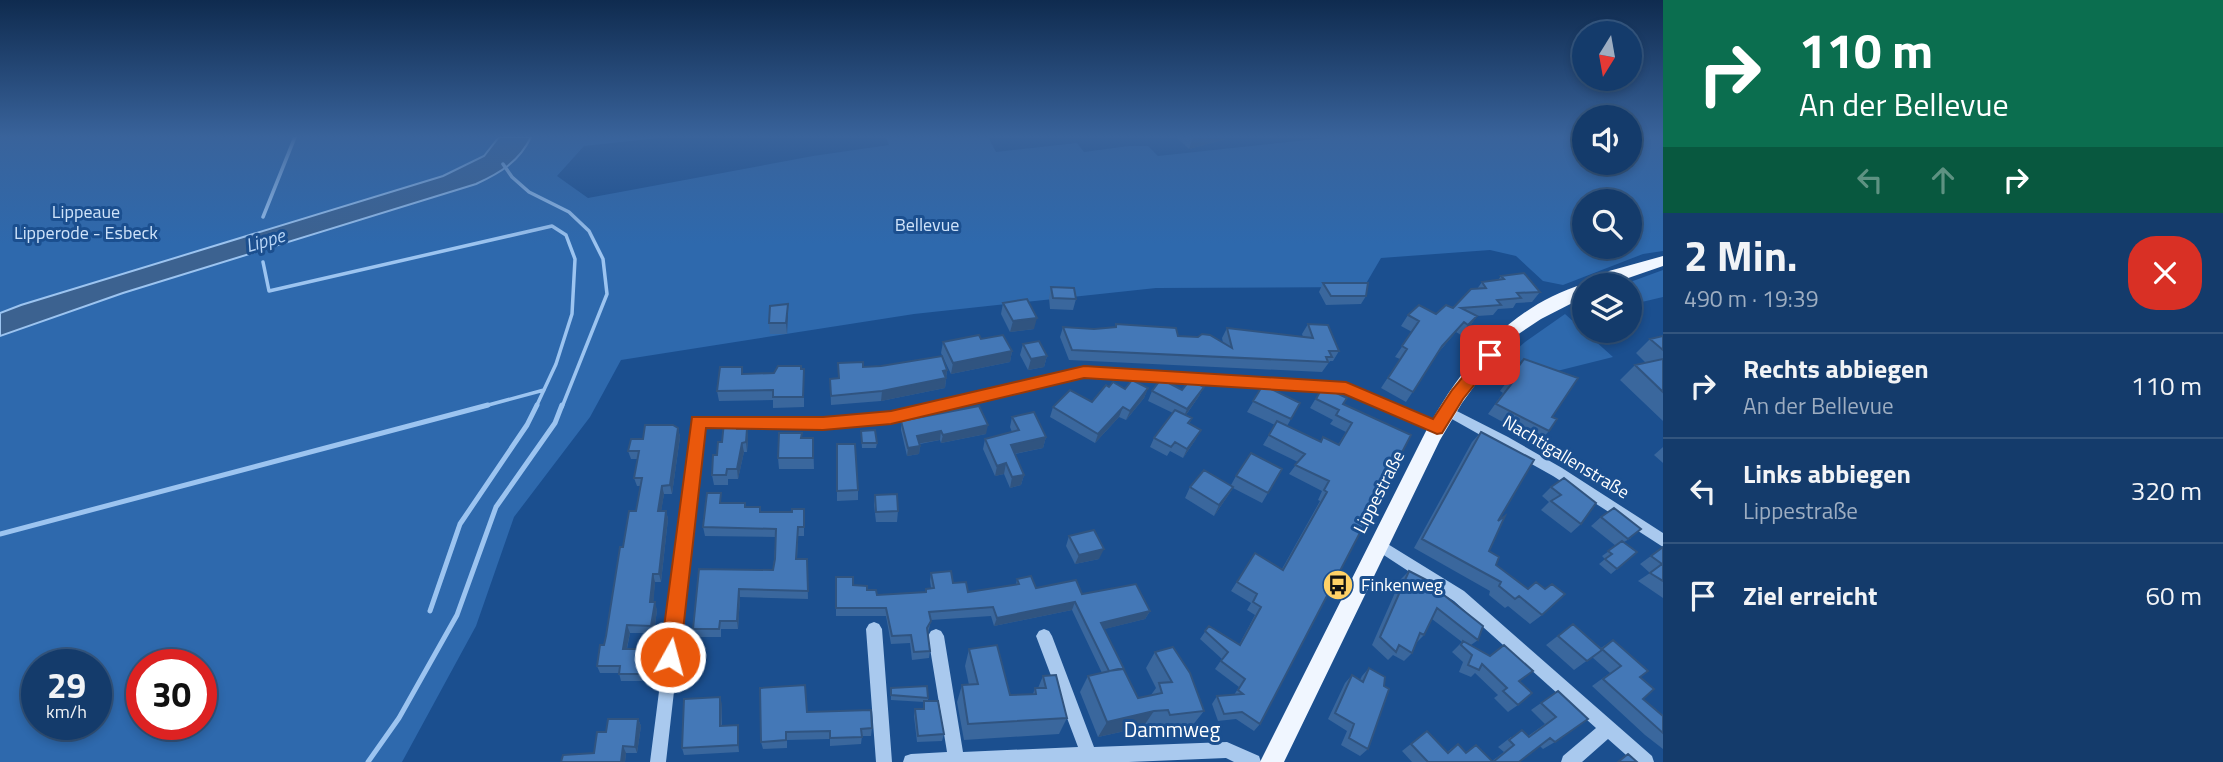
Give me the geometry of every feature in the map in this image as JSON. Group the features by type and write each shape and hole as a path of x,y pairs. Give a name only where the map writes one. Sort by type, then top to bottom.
{"main road":[{"path":"1622,273 1663,261"},
{"name":"Lippestraße","path":"1272,762 1378,544 1442,420 1506,335 1524,322 1572,296"}],"street":[{"name":"Nachtigallenstraße","path":"657,762 698,422 823,423 891,418 1084,372 1346,388 1527,451 1663,541"},
{"path":"1378,544 1459,596 1646,762"},
{"path":"874,629 884,762"},
{"path":"936,635 956,760"},
{"path":"1044,636 1088,754"},
{"path":"1569,762 1608,729"},
{"name":"Dammweg","path":"911,762 1227,750 1253,762"}],"green space":[{"path":"0,173 560,173 557,176 588,198 724,173 1572,173 1572,175 1642,175 1642,173 1663,173 1663,251 1642,254 1642,189 1572,189 1572,259 1630,259 1594,273 1572,273 1572,282 1563,285 1543,281 1516,256 1490,250 1381,258 1364,287 1156,288 914,314 621,360 590,417 514,517 476,626 402,762 0,762"},
{"path":"1663,270 1663,297 1642,302 1642,278"},
{"path":"1565,314 1572,320 1572,343 1597,343 1613,357 1553,372 1522,360 1515,368 1501,363"}],"water":[{"name":"Lippe","path":"450,173 498,173 476,184 123,293 0,336 0,313 21,305"}],"building":[{"path":"1524,273 1540,292 1517,293 1521,298 1497,300 1501,305 1461,308 1477,316 1468,325 1464,322 1442,346 1413,392 1388,378 1407,349 1402,346 1419,321 1408,315 1419,305 1436,314 1446,305 1453,308 1471,289 1486,288 1482,282"},
{"path":"1323,283 1368,283 1366,296 1331,296"},
{"path":"1051,287 1074,288 1076,299 1053,298"},
{"path":"1027,299 1037,318 1013,321 1003,303"},
{"path":"788,304 786,323 769,323 770,306"},
{"path":"1116,324 1176,328 1178,336 1210,335 1232,348 1227,328 1313,338 1308,324 1328,325 1339,351 1329,351 1332,357 1326,357 1328,362 1072,350 1063,327 1094,329 1116,327"},
{"path":"979,335 981,339 1003,335 1012,351 953,363 943,342"},
{"path":"1663,336 1663,350 1650,339"},
{"path":"1039,341 1047,356 1031,359 1023,344"},
{"path":"942,356 947,370 943,371 946,378 882,391 831,396 830,379 839,378 838,363 863,362 863,367 881,366"},
{"path":"1524,359 1578,378 1552,417 1557,419 1549,431 1496,404 1512,383 1508,381"},
{"path":"1663,359 1663,392 1635,365"},
{"path":"778,366 801,366 801,369 804,369 803,397 773,397 773,390 717,391 720,367 742,367 742,374 774,373"},
{"path":"1161,379 1182,390 1190,380 1204,387 1187,409 1152,391"},
{"path":"1132,380 1148,388 1130,411 1123,407 1098,434 1053,407 1070,390 1092,402 1106,385 1109,387 1113,382 1125,389"},
{"path":"1263,385 1300,403 1291,419 1253,401"},
{"path":"1322,388 1347,398 1343,404 1411,435 1260,724 1242,712 1224,714 1217,696 1243,694 1238,690 1245,679 1221,661 1228,652 1205,631 1209,626 1240,645 1261,607 1253,602 1257,594 1237,582 1255,553 1283,570 1327,492 1324,490 1329,481 1295,465 1305,454 1269,435 1277,421 1321,442 1323,437 1339,445 1352,423 1336,415 1339,410 1316,399"},
{"path":"979,406 988,425 943,435 941,431 917,436 920,446 908,448 901,421"},
{"path":"1175,410 1192,418 1188,423 1201,430 1187,449 1175,442 1171,447 1154,438"},
{"path":"1034,412 1046,437 1011,445 1024,475 1012,477 1006,463 997,466 985,439 1019,430 1012,417"},
{"path":"724,422 737,422 737,429 747,429 746,442 742,443 737,469 727,469 726,475 712,475 713,455 717,455 718,442 722,442"},
{"path":"645,425 673,425 678,428 670,485 662,486 658,511 666,511 659,574 653,574 650,602 655,602 651,626 627,625 623,649 648,649 645,674 619,674 620,666 597,666 600,645 604,645 606,636 620,547 623,547 629,511 636,511 642,478 634,478 639,451 628,451 631,439 643,439"},
{"path":"875,430 877,443 862,443 861,431"},
{"path":"1481,432 1534,460 1498,521 1505,516 1489,551 1499,557 1496,565 1528,589 1536,582 1545,589 1552,584 1565,594 1542,615 1519,596 1515,599 1499,586 1501,582 1422,539"},
{"path":"779,433 802,433 801,438 813,438 813,458 778,458"},
{"path":"837,444 855,444 858,490 837,491"},
{"path":"1251,453 1282,469 1268,493 1236,476"},
{"path":"1204,470 1233,487 1219,505 1190,487"},
{"path":"1564,478 1596,503 1581,524 1551,501 1561,495 1551,487"},
{"path":"707,493 721,493 720,503 745,503 745,507 760,507 760,512 792,512 792,509 804,509 804,527 798,527 796,559 807,559 808,591 739,589 737,621 720,621 719,629 693,629 699,569 773,570 775,559 776,529 703,527"},
{"path":"897,494 898,511 876,512 875,495"},
{"path":"1614,508 1641,529 1628,539 1601,517"},
{"path":"1094,530 1104,549 1079,555 1069,536"},
{"path":"1622,541 1637,552 1617,569 1605,559 1612,554 1608,551"},
{"path":"1663,547 1663,581 1650,573 1662,564 1651,556"},
{"path":"951,571 953,583 966,582 968,592 1019,584 1017,579 1031,576 1036,588 1076,580 1082,594 1136,584 1150,611 1101,623 1124,669 1109,671 1075,602 997,618 993,607 929,612 931,621 927,628 930,651 914,652 911,635 892,636 886,608 836,608 836,577 853,577 853,585 867,586 867,590 876,590 877,595 926,592 926,589 934,588 931,573"},
{"path":"1409,571 1442,588 1440,592 1483,626 1478,640 1437,608 1424,635 1420,633 1412,653 1399,645 1396,652 1380,637"},
{"path":"1573,624 1602,650 1587,661 1558,636"},
{"path":"1613,640 1648,671 1640,677 1654,689 1643,699 1663,716 1663,733 1603,679 1621,666 1602,649"},
{"path":"1463,641 1490,656 1504,645 1533,671 1519,681 1532,693 1518,705 1503,691 1507,688 1482,664 1479,670 1468,665 1472,655 1461,645"},
{"path":"997,645 1010,695 1036,694 1035,688 1046,688 1043,676 1056,675 1067,718 968,724 962,685 978,684 969,649"},
{"path":"1173,647 1190,673 1204,711 1170,715 1168,710 1154,711 1107,722 1088,676 1123,668 1138,698 1162,693 1159,683 1172,682 1155,652"},
{"path":"1369,668 1385,677 1384,686 1389,689 1368,749 1349,738 1354,724 1335,713 1352,675 1363,682"},
{"path":"805,685 807,712 871,710 872,728 861,729 862,737 830,738 830,731 786,732 786,740 761,742 760,688"},
{"path":"927,686 928,698 891,695 891,688"},
{"path":"1558,691 1588,719 1555,742 1550,738 1519,762 1493,762 1514,745 1509,740 1522,730 1529,737 1556,717 1541,703"},
{"path":"720,697 720,726 738,725 738,745 682,748 684,699"},
{"path":"924,701 938,701 944,734 918,736 915,709 924,709"},
{"path":"608,719 638,719 635,747 623,746 621,762 561,762 563,755 594,753 597,732 606,732"},
{"path":"1427,731 1448,753 1458,744 1466,753 1476,745 1493,762 1428,762 1411,744"},
{"path":"1628,754 1637,762 1618,762"}],"waterway":[{"path":"263,217 281,173"},
{"path":"509,173 529,192 569,212 589,231 603,259 607,294 562,407"},
{"name":"Lippe","path":"263,262 269,291 552,226 566,235 575,259 572,314 556,364 544,390"},
{"path":"481,407 544,390"},
{"path":"536,407 544,390"},
{"path":"0,534 488,405"},
{"path":"368,762 399,718 457,615 496,507 555,423 562,405"},
{"path":"430,611 460,524 527,425 536,407"}],"place":[{"name":"Finkenweg","path":"1338,585"}],"route":[{"path":"670,657 698,422 823,423 891,418 1084,372 1346,388 1437,428 1458,395 1490,355"}],"park label":[{"name":"Lippeaue Lipperode - Esbeck","path":"86,222"},
{"name":"Bellevue","path":"927,225"}]}
